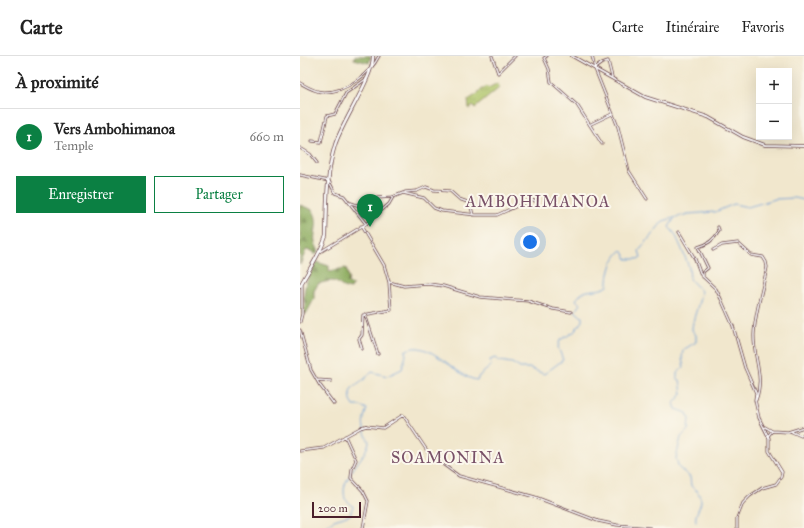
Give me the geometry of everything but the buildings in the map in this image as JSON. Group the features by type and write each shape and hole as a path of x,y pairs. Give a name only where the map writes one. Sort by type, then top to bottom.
{"main road":[{"path":"300,286 320,252 326,236 331,160 337,137 372,67 373,56"}],"street":[{"path":"300,83 316,91 324,92 337,90 361,77 372,67 379,56"},
{"path":"492,56 498,72 515,56"},
{"path":"547,56 544,58 549,69 551,82 577,105 591,124 602,144"},
{"path":"572,56 646,97 708,117 740,135 765,145 804,146"},
{"path":"592,56 595,69 618,127 629,171 647,199"},
{"path":"595,69 602,62 608,61 612,77"},
{"path":"312,141 321,142 327,116 335,114 346,93 366,79"},
{"path":"591,124 612,114"},
{"path":"300,148 310,154 317,163"},
{"path":"300,175 329,181 335,193 344,195 366,224"},
{"path":"405,192 417,191 426,187 434,190 450,191 459,199 470,203 473,215"},
{"path":"350,203 360,206 377,198 393,197 403,193 424,198 434,208 442,211 473,215 497,215 530,200 536,201"},
{"path":"320,252 366,224 388,204 393,197"},
{"path":"361,226 384,265 389,282 391,310 365,314"},
{"path":"703,277 703,272 708,268 698,248 706,245 715,237 719,231 718,227"},
{"path":"679,232 695,259 703,277 716,289 721,298 733,326 745,368 756,392 759,418 770,441 769,452 782,472 782,478 776,484 764,487 747,498 741,506 737,528"},
{"path":"713,250 722,245 738,243 751,255 763,257 766,262 767,267 756,312 754,333 756,361 761,375 761,387 756,402"},
{"path":"300,322 302,314 302,282"},
{"path":"389,282 404,286 432,284 480,297 528,301 553,309 571,312"},
{"path":"362,349 359,339 362,333 362,319 365,314"},
{"path":"365,314 378,354"},
{"path":"300,330 307,359 317,380 334,404"},
{"path":"317,380 330,381"},
{"path":"300,451 324,448 362,427 383,428 403,415 432,457 459,476 535,497 602,522 650,528"},
{"path":"764,427 772,431 791,431 804,427"},
{"path":"768,436 772,431"},
{"path":"791,431 801,436 804,434"},
{"path":"345,436 356,460 352,470 352,478 363,491 368,501 363,528"}],"green space":[{"path":"355,56 371,56 369,63 354,59"},
{"path":"498,83 499,88 475,108 473,106 469,109 468,100 487,86 488,88"},
{"path":"300,205 313,210 315,214 315,242 319,251 315,255 311,251 306,250 300,265"},
{"path":"317,262 329,266 329,271 346,268 349,278 348,283 353,285 351,289 345,288 331,281 318,284 314,291 314,299 306,314 303,313 305,305 305,288 311,272"}],"waterway":[{"path":"352,471 364,454 369,442 364,426 364,418 367,409 360,406 354,406 351,401 350,391 372,372 387,376 402,369 406,355 405,351 414,348 423,349 442,359 460,373 477,380 479,376 491,366 490,360 495,358 499,361 512,363 520,368 529,368 544,374 563,360 558,347 560,340 574,332 582,321 582,317 575,311 580,304 576,300 579,295 587,291 608,286 608,277 611,266 622,250 627,259 638,259 641,257 639,251 663,221 688,214 715,212 734,204 748,207 775,199 795,198 804,200"},
{"path":"674,219 669,227 675,234 681,247 689,267 690,279 701,291 692,326 692,330 696,335 696,342 683,350 682,359 684,367 677,373 677,378 680,380 682,394 674,403 676,409 687,413 689,418 688,430 681,437 676,458 679,468 690,477 691,486 697,490 701,499 696,516 696,522"},
{"path":"321,528 334,520 350,515 353,506 345,499 344,489 345,483 351,474"}],"place":[{"name":"Vers Ambohimanoa","path":"370,227"}],"district":[{"name":"AMBOHIMANOA","path":"538,201"},
{"name":"SOAMONINA","path":"448,457"}]}
